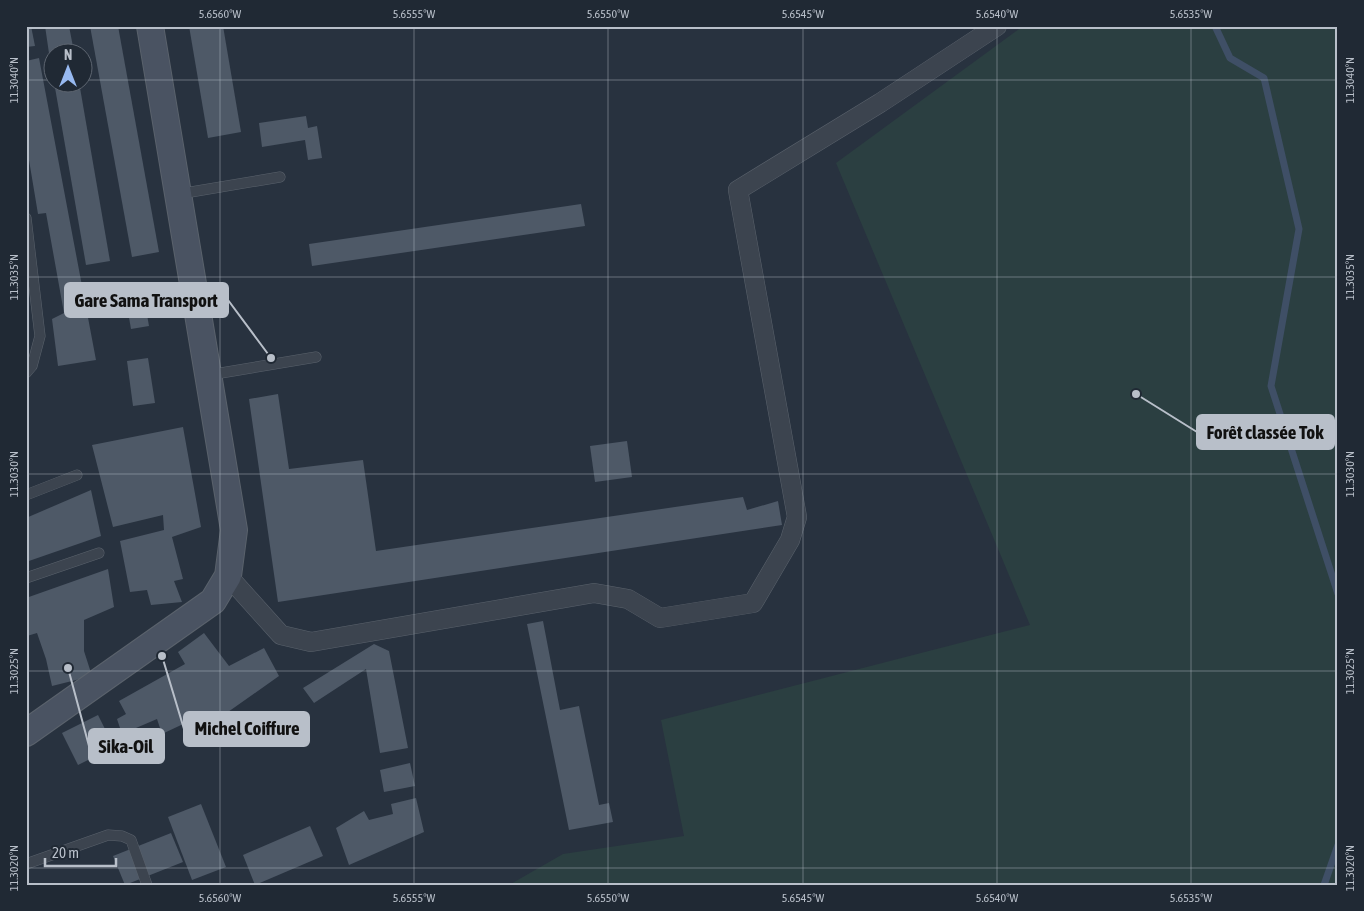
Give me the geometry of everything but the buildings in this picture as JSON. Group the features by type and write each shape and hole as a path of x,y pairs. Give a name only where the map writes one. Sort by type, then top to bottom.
{"street":[{"path":"26,733 213,601 228,576 234,530 150,26"},
{"path":"228,576 281,634 311,642 594,593 628,600 660,618 753,603 790,540 797,517 738,190 880,103 997,26"}],"lane":[{"path":"178,194 280,177"},
{"path":"26,218 40,336 32,366 26,373"},
{"path":"208,375 316,357"},
{"path":"26,495 77,475"},
{"path":"26,578 99,553"},
{"path":"26,864 108,835 122,836 131,840 147,885"}],"green space":[{"path":"1023,26 1338,26 1338,885 509,885 563,854 684,836 661,720 1030,625 836,163"}],"waterway":[{"path":"1215,26 1230,58 1264,78 1299,229 1271,386 1338,594"},
{"path":"1324,885 1338,845"}],"place":[{"name":"Gare Sama Transport","path":"271,358"},
{"name":"Forêt classée Tok","path":"1136,394"},
{"name":"Michel Coiffure","path":"162,656"},
{"name":"Sika-Oil","path":"68,668"}]}
